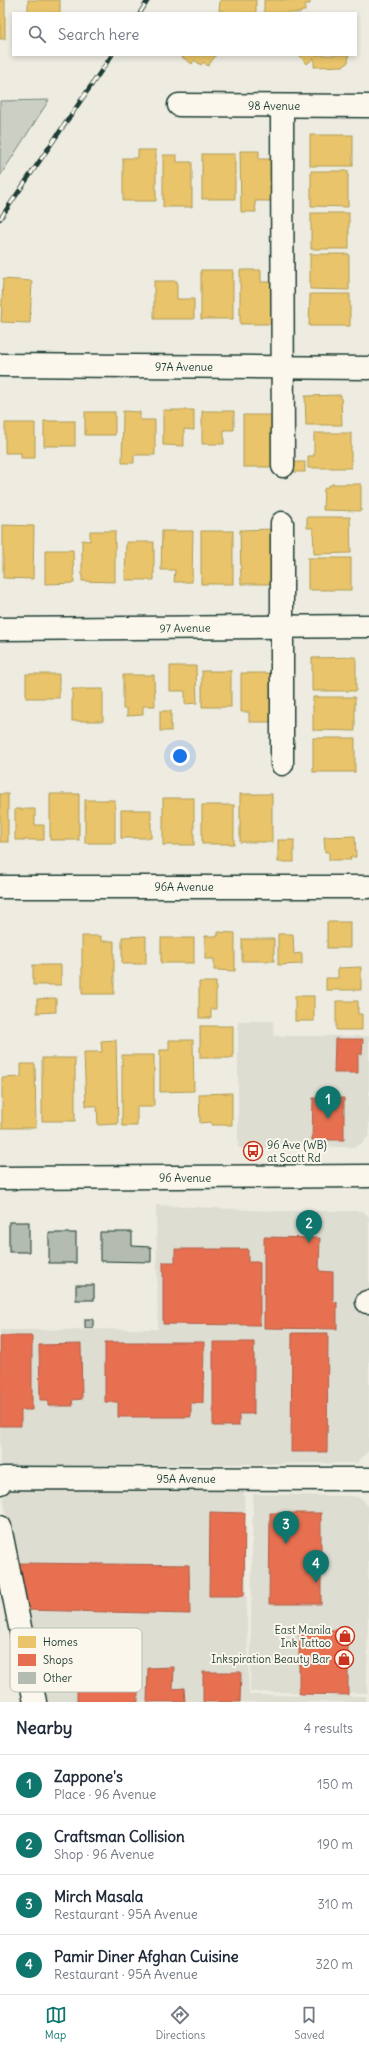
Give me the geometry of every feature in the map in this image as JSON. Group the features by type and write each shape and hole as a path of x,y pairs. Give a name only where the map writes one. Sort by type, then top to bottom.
{"street":[{"name":"98 Avenue","path":"179,105 282,107 369,106"},
{"path":"282,107 283,466"},
{"name":"97A Avenue","path":"0,365 369,368"},
{"path":"282,523 282,764"},
{"name":"97 Avenue","path":"0,630 369,626"},
{"name":"96A Avenue","path":"0,887 369,887"},
{"name":"96 Avenue","path":"0,1178 369,1176"},
{"name":"95A Avenue","path":"2,1481 369,1479"},
{"path":"0,1527 20,1628"},
{"path":"33,1692 35,1702"}],"shaded area":[{"path":"49,100 0,176 0,101"},
{"path":"238,1021 273,1021 274,1036 369,1036 369,1136 361,1144 354,1147 238,1148"},
{"path":"156,1205 272,1211 363,1211 369,1217 369,1450 357,1463 0,1466 0,1330 158,1329"},
{"path":"11,1488 244,1491 249,1695 366,1696 366,1702 43,1702 41,1692 142,1692 142,1628 29,1628 3,1497"},
{"path":"253,1494 353,1496 362,1499 369,1507 367,1693 250,1692"}],"building: Homes":[{"path":"0,0 5,0 5,39 0,39"},
{"path":"28,0 60,0 60,12 28,12"},
{"path":"220,0 256,0 256,12 219,11"},
{"path":"264,0 310,0 310,4 305,4 305,11 264,12"},
{"path":"180,56 215,56 208,66 203,62 201,65 194,60 192,64"},
{"path":"300,56 349,56 348,62 344,66 314,67 314,58 307,64"},
{"path":"310,135 353,135 353,166 310,166"},
{"path":"138,150 156,150 156,201 123,201 123,158 138,158"},
{"path":"240,151 259,151 259,159 273,159 274,201 255,201 256,212 241,212"},
{"path":"202,154 235,154 235,199 202,199"},
{"path":"163,155 177,155 177,162 192,162 192,207 163,207"},
{"path":"311,171 348,171 348,207 311,206"},
{"path":"311,213 349,213 349,249 311,249"},
{"path":"310,254 349,254 349,290 310,289"},
{"path":"201,270 233,270 233,319 201,319"},
{"path":"240,270 261,270 261,282 273,282 273,324 240,324"},
{"path":"3,279 32,281 30,323 1,322"},
{"path":"154,281 177,281 177,299 194,299 194,319 154,319"},
{"path":"310,294 350,294 350,326 309,326"},
{"path":"341,395 342,425 306,425 305,396"},
{"path":"163,410 194,410 194,430 184,429 184,446 163,445"},
{"path":"123,411 140,412 140,420 155,420 155,455 134,455 134,463 122,463"},
{"path":"202,411 234,411 234,430 224,430 224,444 202,444"},
{"path":"85,412 115,412 115,435 85,435"},
{"path":"243,415 274,415 275,467 243,467"},
{"path":"44,421 75,421 75,446 44,446"},
{"path":"5,423 35,423 35,458 21,458 21,453 5,453"},
{"path":"314,433 351,433 351,468 308,468 308,456 314,456"},
{"path":"294,462 305,462 305,472 294,472"},
{"path":"332,484 361,484 361,511 323,510 324,489"},
{"path":"307,517 350,517 351,553 314,554 313,528 307,528"},
{"path":"3,525 34,526 33,579 3,578"},
{"path":"274,529 274,584 241,584 240,530"},
{"path":"90,531 115,531 115,582 82,581 82,540 90,541"},
{"path":"162,531 193,531 192,582 174,582 175,570 161,570"},
{"path":"201,531 233,531 233,584 201,584"},
{"path":"126,542 154,542 154,580 125,580"},
{"path":"45,550 73,550 74,583 45,584"},
{"path":"308,558 351,558 351,590 308,590"},
{"path":"356,657 356,691 312,691 312,658"},
{"path":"170,666 196,666 197,703 185,704 185,691 170,691"},
{"path":"202,671 231,671 231,707 202,707"},
{"path":"241,673 273,673 273,722 249,722 249,712 241,712"},
{"path":"26,674 59,674 59,698 26,698"},
{"path":"123,675 154,675 155,706 143,706 143,715 127,716 127,709 123,709"},
{"path":"72,689 103,689 103,721 72,721"},
{"path":"313,697 355,697 355,731 313,730"},
{"path":"160,711 171,711 171,731 160,731"},
{"path":"313,738 355,738 355,772 313,772"},
{"path":"0,794 8,794 8,842 0,842"},
{"path":"50,794 79,794 79,840 50,840"},
{"path":"240,794 272,794 272,842 240,842"},
{"path":"163,798 194,798 194,845 163,845"},
{"path":"85,800 115,800 115,843 85,843"},
{"path":"202,805 234,805 234,844 202,844"},
{"path":"15,809 35,809 35,825 44,825 44,840 15,840"},
{"path":"121,810 151,810 151,838 121,838"},
{"path":"355,836 356,857 350,857 351,860 329,860 329,852 325,852 324,837"},
{"path":"278,840 294,840 294,862 278,862"},
{"path":"327,922 350,922 350,948 327,948"},
{"path":"218,932 235,933 235,971 214,970 214,959 205,959 205,936 218,936"},
{"path":"278,934 293,934 294,954 302,953 302,964 278,965"},
{"path":"82,936 101,936 101,941 114,941 114,994 82,994"},
{"path":"146,936 146,964 122,964 122,937"},
{"path":"161,938 194,938 194,963 161,963"},
{"path":"242,939 274,939 274,961 242,961"},
{"path":"33,965 61,965 61,985 33,985"},
{"path":"361,967 361,990 326,990 326,978 338,978 338,968"},
{"path":"199,982 216,982 216,1009 211,1009 211,1018 199,1018"},
{"path":"295,996 314,996 314,1021 295,1021"},
{"path":"56,998 56,1012 37,1013 37,999"},
{"path":"336,1001 358,1001 358,1014 362,1014 362,1030 336,1030"},
{"path":"200,1026 233,1026 233,1058 200,1058"},
{"path":"116,1040 118,1124 98,1125 97,1106 86,1106 84,1052 102,1052 101,1041"},
{"path":"169,1040 193,1040 194,1091 160,1092 160,1050 169,1050"},
{"path":"122,1055 154,1055 154,1107 137,1107 137,1126 122,1126"},
{"path":"42,1058 75,1058 75,1121 42,1121"},
{"path":"21,1064 35,1064 36,1128 2,1128 2,1078 21,1077"},
{"path":"232,1093 232,1125 211,1125 211,1122 200,1123 199,1094"}],"building: Shops":[{"path":"335,1039 363,1039 362,1054 358,1054 358,1073 334,1073"},
{"path":"313,1098 344,1098 344,1140 312,1140"},
{"path":"264,1237 320,1238 319,1271 333,1272 333,1302 337,1302 337,1329 264,1328"},
{"path":"175,1249 248,1249 248,1262 260,1262 260,1325 163,1324 163,1262 175,1262"},
{"path":"292,1333 328,1333 327,1452 291,1452"},
{"path":"0,1336 32,1336 32,1410 21,1410 21,1426 0,1426"},
{"path":"105,1342 204,1342 203,1403 191,1403 191,1417 118,1417 118,1402 105,1402"},
{"path":"213,1342 254,1342 254,1414 239,1414 239,1426 213,1426"},
{"path":"81,1344 82,1399 72,1400 73,1406 48,1406 48,1400 40,1400 39,1345"},
{"path":"210,1512 245,1513 244,1596 209,1596"},
{"path":"270,1513 321,1513 321,1604 269,1604"},
{"path":"20,1563 189,1565 190,1614 25,1610"},
{"path":"299,1630 348,1630 348,1695 299,1694"},
{"path":"174,1667 173,1689 184,1688 185,1702 147,1702 148,1668"},
{"path":"203,1672 241,1672 240,1702 203,1702"},
{"path":"77,1692 138,1692 138,1702 77,1702"}],"building: Other":[{"path":"9,1222 29,1222 29,1252 9,1252"},
{"path":"100,1232 132,1232 132,1246 151,1247 151,1262 100,1261"},
{"path":"49,1233 76,1233 76,1263 49,1263"},
{"path":"76,1285 94,1285 94,1300 76,1300"},
{"path":"85,1319 93,1319 93,1328 85,1328"}],"railway":[{"path":"141,12 148,0"},
{"path":"0,219 111,56"}],"place":[{"name":"Zappone's","path":"328,1119"},
{"name":"96 Ave (WB) at Scott Rd","path":"253,1151"},
{"name":"Craftsman Collision","path":"309,1243"},
{"name":"Mirch Masala","path":"286,1544"},
{"name":"Pamir Diner Afghan Cuisine","path":"316,1583"},
{"name":"East Manila Ink Tattoo","path":"345,1636"},
{"name":"Inkspiration Beauty Bar","path":"344,1659"}]}
